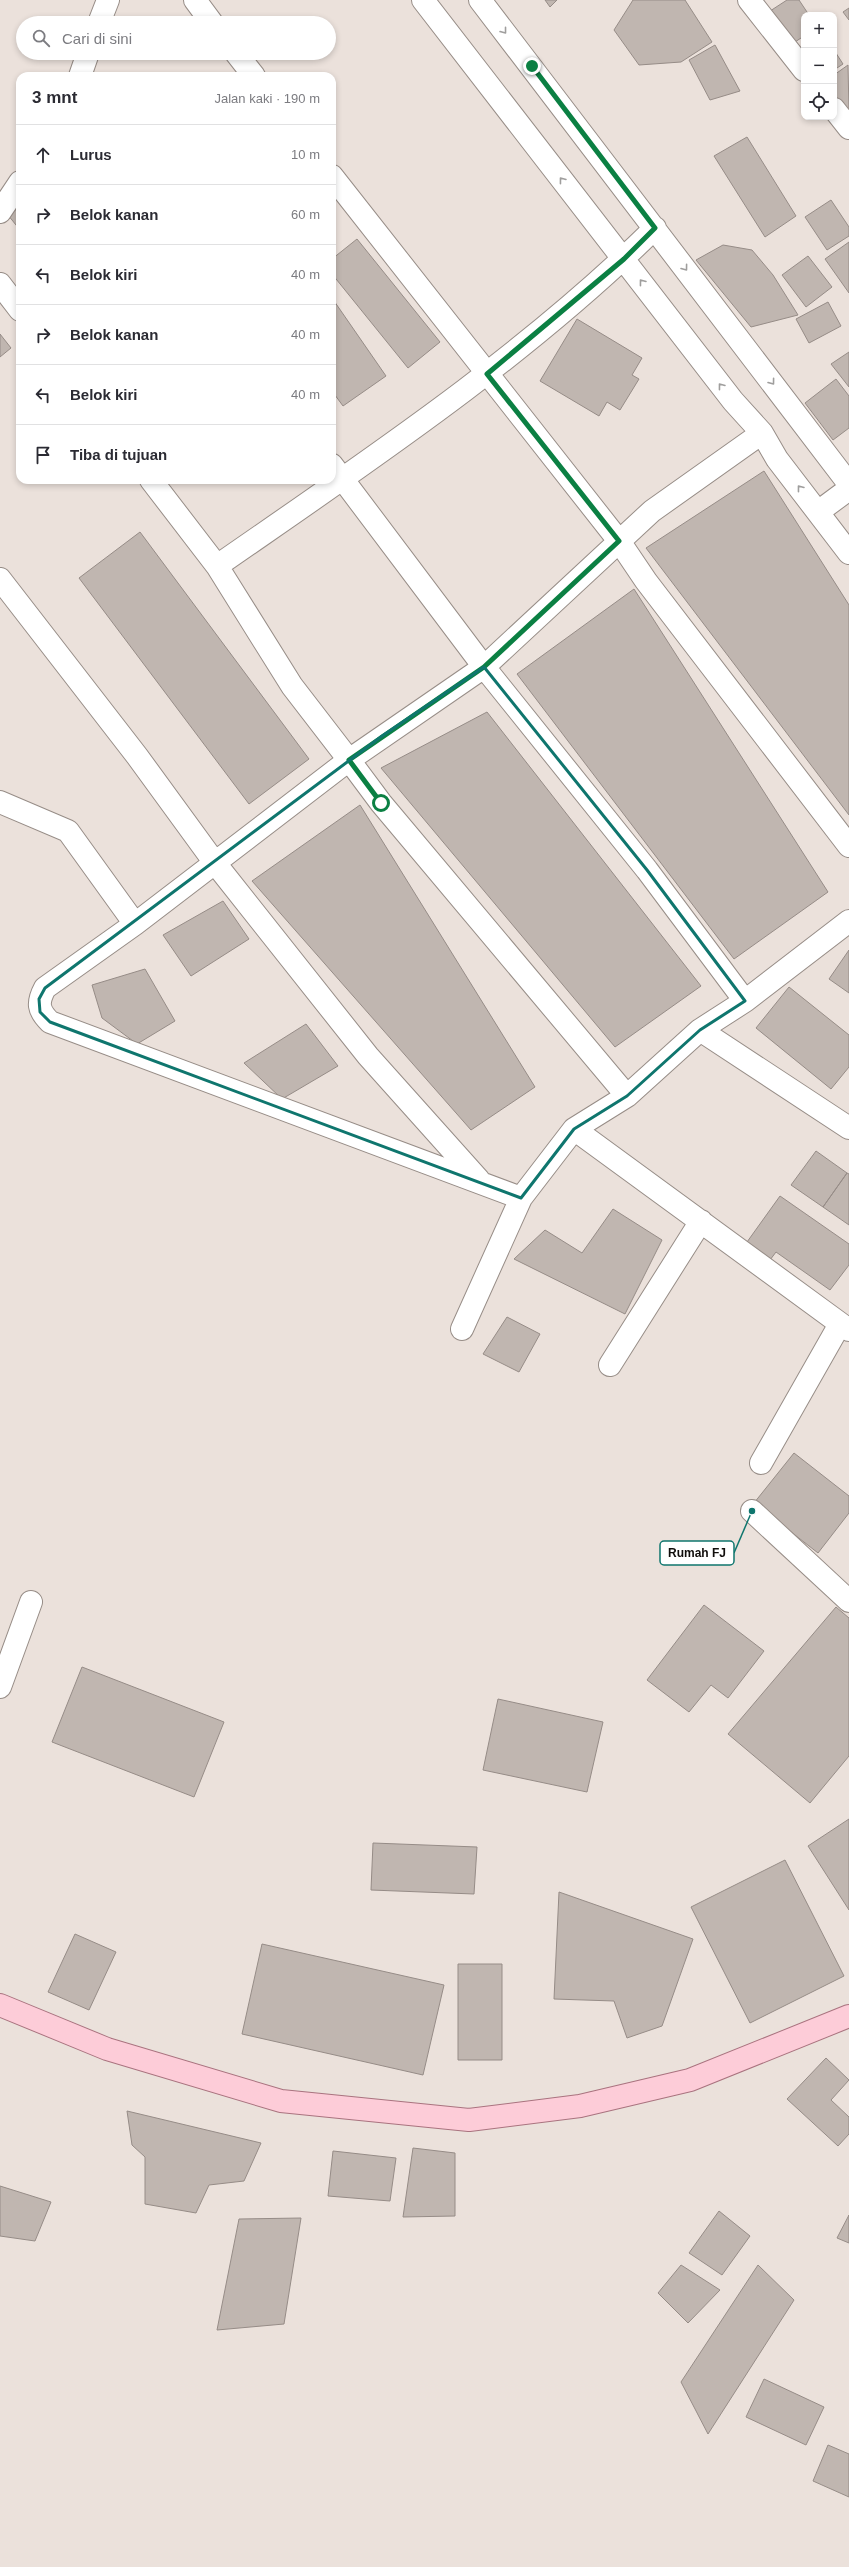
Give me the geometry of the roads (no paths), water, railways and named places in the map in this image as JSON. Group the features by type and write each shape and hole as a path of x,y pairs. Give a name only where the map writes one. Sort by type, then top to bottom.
{"main road":[{"path":"0,2005 107,2049 281,2101 469,2120 580,2106 690,2080 849,2016"}],"street":[{"path":"102,16 108,0"},
{"path":"194,0 207,16"},
{"path":"480,0 849,484"},
{"path":"749,0 801,66"},
{"path":"427,1 732,401 762,433 777,459 849,553"},
{"path":"81,72 86,60"},
{"path":"241,60 251,72"},
{"path":"837,113 849,128"},
{"path":"336,181 619,541 656,593 849,846"},
{"path":"0,212 16,188"},
{"path":"655,228 624,259 487,374 337,472 484,667 647,870 745,1001"},
{"path":"0,284 16,305"},
{"path":"521,1198 482,1182 50,1022 40,1012 39,1000 45,988 135,924 215,864 349,760 484,667 652,511 762,433"},
{"path":"154,484 217,566 292,686 381,803 627,1096"},
{"path":"217,566 322,484"},
{"path":"818,512 849,489"},
{"path":"0,579 137,756 215,864 368,1056 482,1182"},
{"path":"0,802 68,832 135,924"},
{"path":"462,1329 521,1198 574,1129 627,1096 700,1030 745,1001 849,921"},
{"path":"700,1030 849,1128"},
{"path":"574,1129 844,1327 761,1463"},
{"path":"610,1365 701,1221"},
{"path":"752,1511 849,1601"},
{"path":"0,1687 31,1602"}],"place":[{"name":"Rumah FJ","path":"752,1511"}]}
